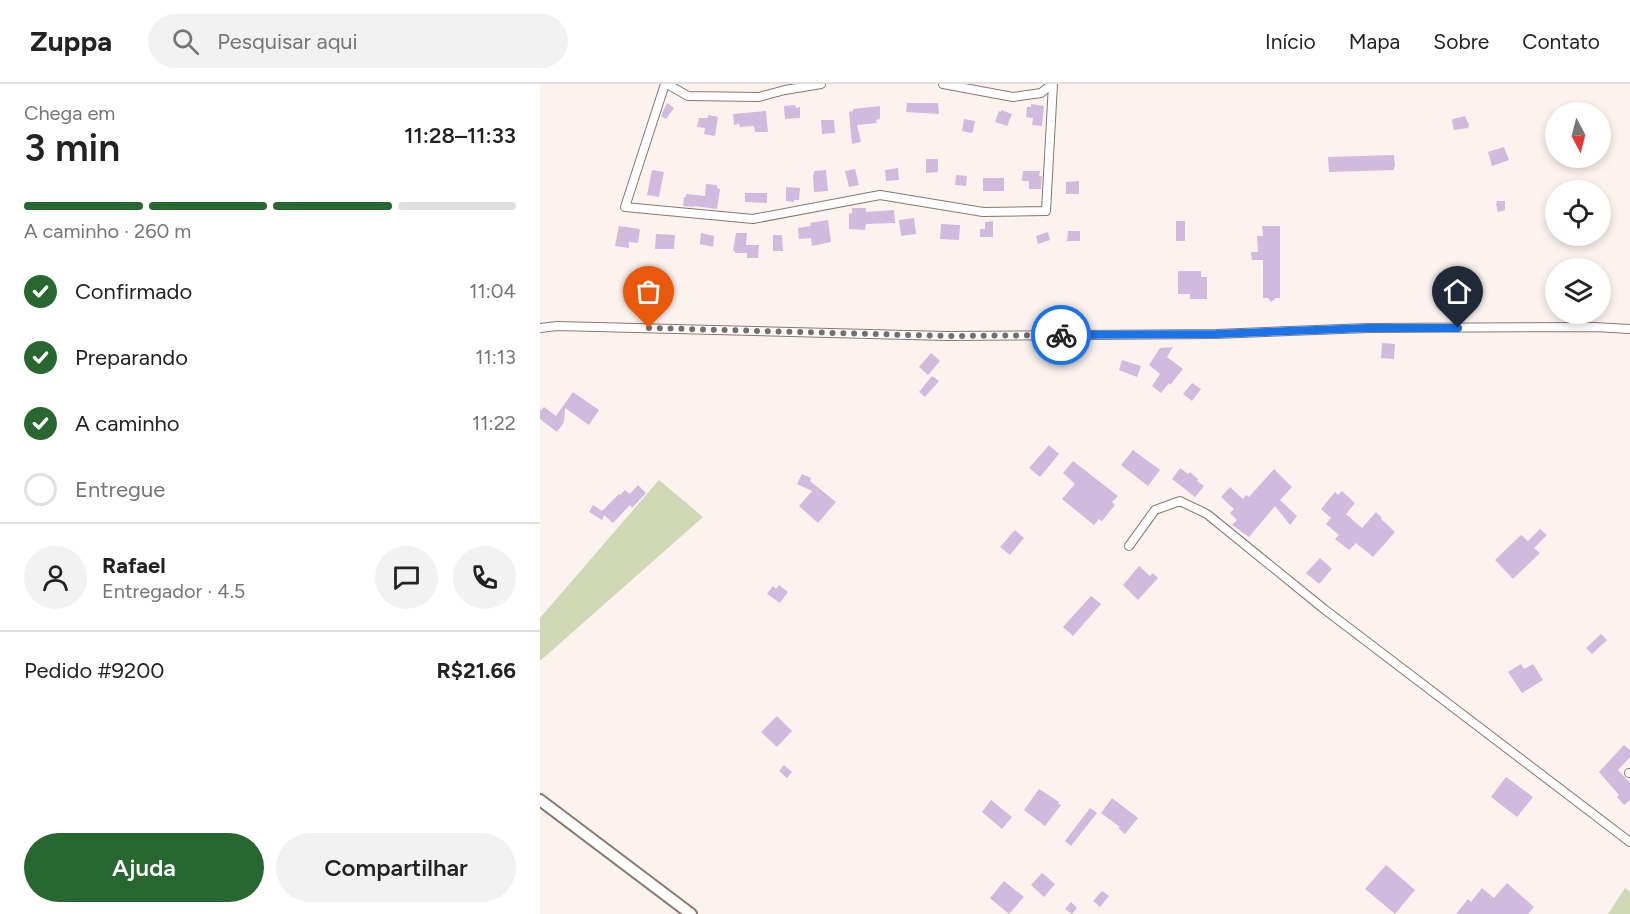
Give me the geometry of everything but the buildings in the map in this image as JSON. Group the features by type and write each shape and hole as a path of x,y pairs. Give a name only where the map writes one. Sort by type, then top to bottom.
{"street":[{"path":"821,84 759,97 688,96 666,84 625,207 753,219 880,195 983,212 1046,210 1053,84"},
{"path":"943,84 1013,97 1041,93 1053,84"},
{"path":"540,328 557,326 948,336 1216,334 1368,328 1593,327 1630,329"},
{"path":"1129,546 1155,510 1180,501 1207,514 1324,609 1630,843"},
{"path":"540,800 691,914"}],"green space":[{"path":"659,480 703,517 540,661 540,618"},
{"path":"1625,888 1630,892 1630,914 1608,914"}],"way so far":[{"path":"649,328 948,336 1061,335"}],"route":[{"path":"1061,335 1458,328"}]}
